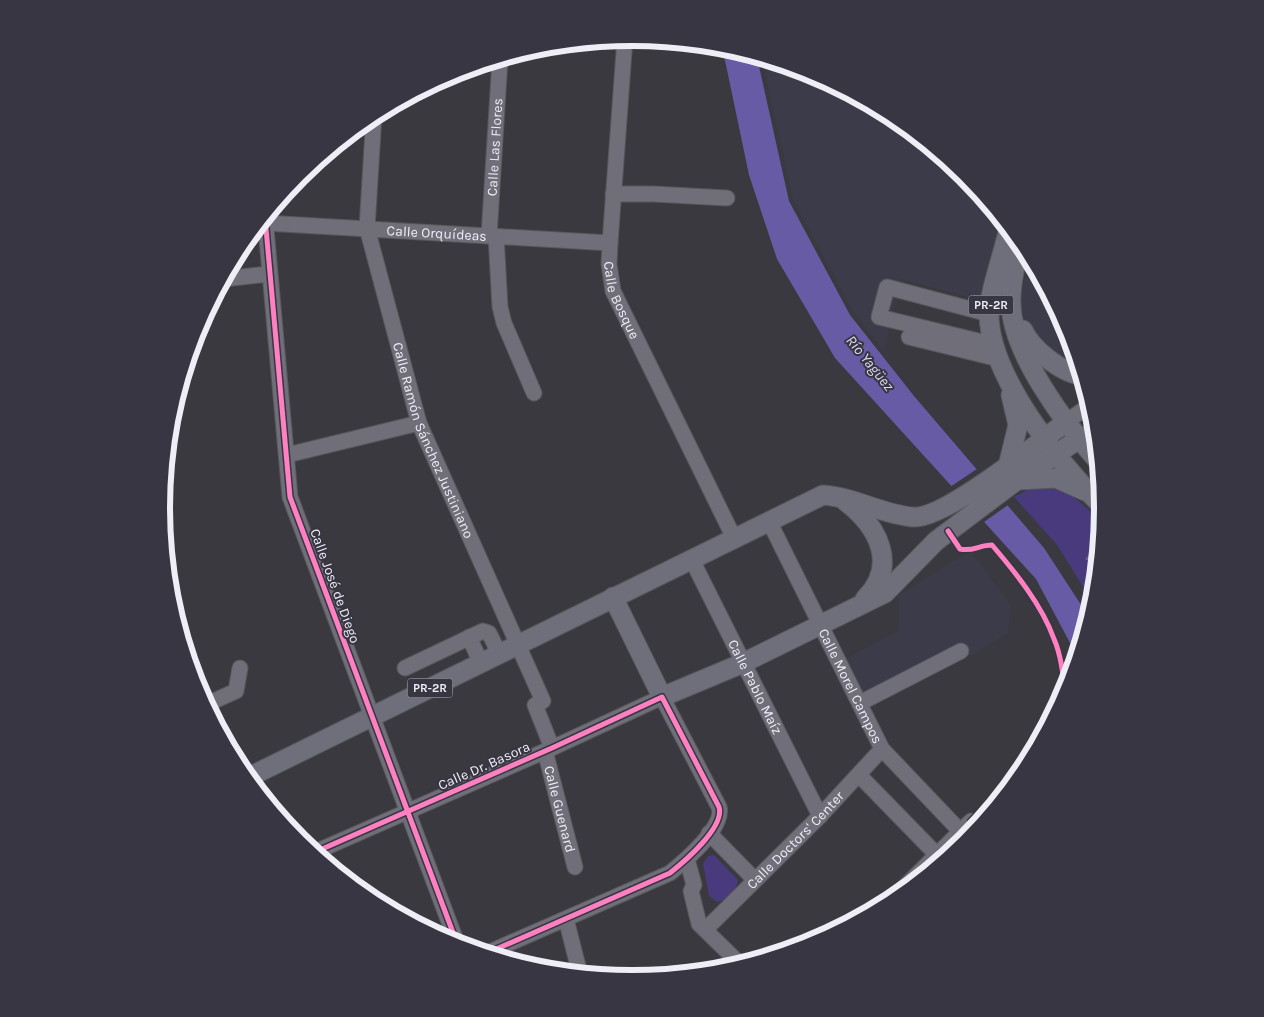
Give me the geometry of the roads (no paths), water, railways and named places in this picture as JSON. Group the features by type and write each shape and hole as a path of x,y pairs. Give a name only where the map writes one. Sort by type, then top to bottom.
{"main road":[{"name":"PR-2R","path":"1006,237 989,314 997,352 1008,381 1050,445"},
{"name":"PR-2R","path":"858,608 885,593 936,541 966,517 1012,473 1050,445 1066,422 1017,339 1010,303 1018,255"},
{"path":"1010,303 1027,339 1048,359 1073,373"},
{"path":"1008,381 1018,425 1012,473 1056,478 1077,486 1094,499"},
{"path":"1066,422 1090,452"},
{"name":"PR-2R","path":"1050,445 1079,439"},
{"path":"1050,445 1094,497"},
{"name":"PR-2R","path":"254,774 500,655 691,558 823,495 839,496 891,513 914,518 932,514 1012,473"},
{"path":"839,496 860,512 870,524 877,537 881,554 881,572 878,587 858,608"},
{"path":"613,597 662,697"},
{"name":"Calle Dr. Basora","path":"662,697 743,663 858,608"}],"street":[{"name":"Calle Bosque","path":"623,46 610,243 613,291 734,538"},
{"name":"Calle Las Flores","path":"500,66 493,236 500,308 504,323 534,393"},
{"name":"Calle Ramón Sánchez Justiniano","path":"373,125 367,228 419,423 543,701 535,705 548,750"},
{"path":"614,194 727,198"},
{"name":"Calle Orquídeas","path":"270,220 610,243"},
{"name":"Calle José de Diego","path":"265,226 287,455 288,484 295,512 454,936"},
{"path":"231,278 269,274"},
{"path":"989,314 887,287 879,317 997,352"},
{"path":"909,337 997,352"},
{"path":"1066,422 1083,410"},
{"path":"287,455 419,423"},
{"path":"1079,439 1088,433"},
{"name":"Calle Morel Campos","path":"769,521 882,749 966,827 937,855"},
{"name":"Calle Pablo Maíz","path":"691,558 820,816"},
{"path":"405,668 486,630 500,655"},
{"path":"469,637 481,664"},
{"path":"860,703 961,651"},
{"path":"212,702 236,692 240,668"},
{"path":"495,950 664,876 687,859 719,821 720,807 662,697"},
{"name":"Calle Dr. Basora","path":"320,850 548,750 662,697"},
{"name":"Calle Doctors' Center","path":"708,927 820,816 882,749"},
{"name":"Calle Guenard","path":"548,750 575,867"},
{"path":"859,775 937,855 932,860"},
{"path":"709,833 755,880"},
{"path":"687,859 694,885 700,888 708,927 736,959"},
{"path":"566,920 578,968"}],"water":[{"name":"Río Yagüez","path":"724,55 759,64 789,201 850,315 914,396 1044,548 1083,608 1073,648 1036,579 835,358 777,259 749,175"}]}
